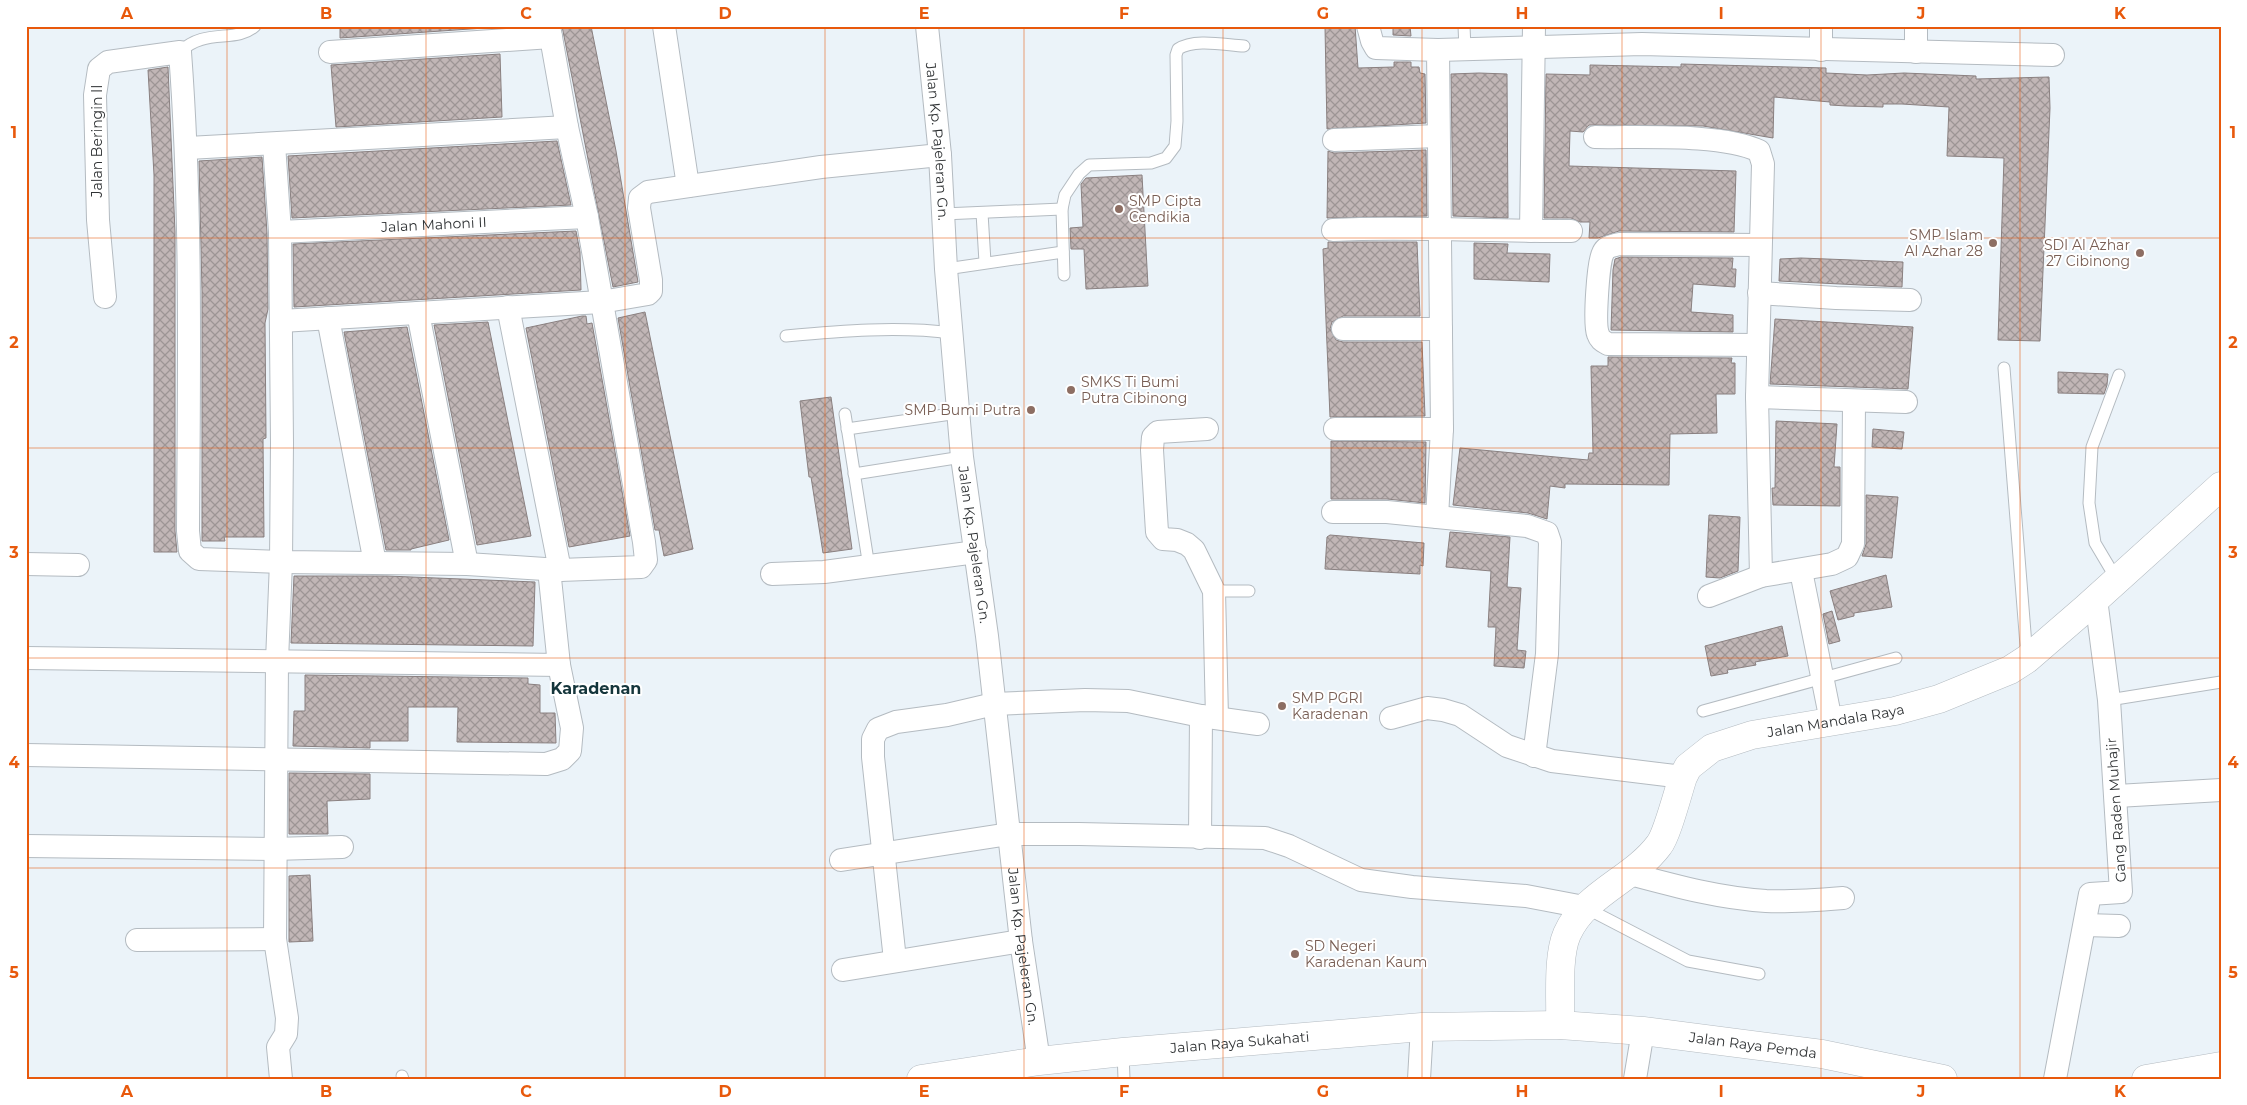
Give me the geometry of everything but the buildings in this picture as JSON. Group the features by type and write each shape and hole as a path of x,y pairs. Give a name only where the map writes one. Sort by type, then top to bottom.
{"main road":[{"name":"Jalan Mandala Raya","path":"1560,1025 1563,947 1568,933 1584,907 1630,874 1660,844 1688,767 1712,748 1752,736 1895,711 1939,699 1980,684 2027,659 2221,486"},
{"name":"Jalan Raya Sukahati","path":"935,1077 1039,1061 1123,1052 1422,1027 1560,1025"},
{"name":"Jalan Raya Pemda","path":"1560,1025 1642,1031 1822,1054 1943,1079"},
{"path":"2146,1079 2221,1066"}],"street":[{"path":"664,26 688,186"},
{"name":"Jalan Kp. Pajeleran Gn.","path":"927,26 940,155 946,269 962,457 976,552 1021,941 1039,1061"},
{"path":"1368,26 1372,42 1376,48 1465,49 1533,37 1642,35 1730,36 1821,50 2053,55"},
{"path":"1821,26 1821,50"},
{"path":"1916,26 1916,52"},
{"path":"180,52 188,148 190,334 188,531 190,551 199,559 281,562 467,564 554,570 637,568 644,565 646,560 587,218 567,127 550,32 330,52"},
{"path":"1531,231 1533,37"},
{"path":"1437,517 1442,429 1438,230 1438,50"},
{"name":"Jalan Beringin II","path":"104,297 98,202 96,79 100,69 108,62 180,52"},
{"path":"188,148 567,127"},
{"path":"1334,140 1438,136"},
{"path":"1595,137 1722,141 1744,143 1759,150 1764,164 1760,245 1757,397 1761,576"},
{"path":"274,144 280,232 281,321 281,562 276,661 275,939 287,1018 286,1034 278,1047 281,1079"},
{"path":"281,321 601,302 641,296 651,291 640,219 640,198 648,192 821,168 940,155"},
{"name":"Jalan Mahoni II","path":"280,232 587,218"},
{"path":"1333,230 1382,228 1571,231"},
{"path":"1758,345 1608,344 1600,340 1597,332 1597,297 1602,254 1608,247 1619,244 1760,245"},
{"path":"1759,293 1910,300"},
{"path":"26,755 546,764 562,759 570,752 572,728 559,665 554,570 508,307"},
{"path":"418,313 467,564"},
{"path":"328,318 376,563"},
{"path":"1343,329 1441,329"},
{"path":"1757,397 1906,402"},
{"path":"1709,596 1761,576 1801,571 1832,564 1847,557 1853,544 1854,401"},
{"path":"1200,838 1209,717 1214,591 1194,550 1187,544 1177,540 1163,539 1157,532 1152,450 1153,437 1158,432 1207,429"},
{"path":"1335,429 1442,429"},
{"path":"1333,512 1387,512 1528,526 1547,534 1550,542 1547,654 1534,756"},
{"path":"772,574 824,572 976,552"},
{"path":"26,564 78,565"},
{"path":"1801,571 1831,722"},
{"name":"Gang Raden Muhajir","path":"2055,1079 2090,894 2121,892 2117,796 2109,700 2096,599"},
{"path":"26,658 559,665"},
{"path":"895,960 885,852 873,757 873,739 878,729 896,722 947,715 994,704 1128,700 1209,717 1258,724"},
{"path":"1391,718 1427,708 1443,710 1460,715 1507,746 1534,756 1552,761 1683,777"},
{"path":"2117,796 2221,790"},
{"path":"841,860 1009,834 1264,838 1294,849 1361,880 1412,887 1526,896 1584,907"},
{"path":"26,846 274,849 342,847"},
{"path":"1630,874 1684,888 1740,898 1768,901 1843,898"},
{"path":"2085,926 2119,926"},
{"path":"137,940 275,939"},
{"path":"843,970 895,960 1021,941"},
{"path":"1419,1079 1422,1027"},
{"path":"1635,1079 1642,1031"}],"lane":[{"path":"180,52 198,38 250,31 255,26"},
{"path":"1464,26 1465,49"},
{"path":"1064,275 1062,209 1065,195 1071,184 1089,165 1151,163 1166,158 1175,146 1177,121 1176,55 1178,49 1188,44 1244,46"},
{"path":"943,214 1062,209"},
{"path":"982,212 984,262"},
{"path":"946,269 1063,252"},
{"path":"786,336 878,330 928,330 952,333"},
{"path":"2004,368 2023,628 2027,659"},
{"path":"2117,580 2094,543 2089,504 2092,447 2119,375"},
{"path":"847,429 958,413"},
{"path":"845,414 869,567"},
{"path":"854,474 962,457"},
{"path":"1214,591 1249,592"},
{"path":"1703,712 1896,658"},
{"path":"2109,700 2221,682"},
{"path":"1584,907 1688,961 1759,974"},
{"path":"1123,1052 1124,1079"}],"place":[{"name":"SMP Cipta Cendikia","path":"1119,209"},
{"name":"SMP Islam Al Azhar 28","path":"1993,243"},
{"name":"SDI Al Azhar 27 Cibinong","path":"2140,253"},
{"name":"SMKS Ti Bumi Putra Cibinong","path":"1071,390"},
{"name":"SMP Bumi Putra","path":"1031,410"},
{"name":"SMP PGRI Karadenan","path":"1282,706"},
{"name":"SD Negeri Karadenan Kaum","path":"1295,954"}],"district":[{"name":"Karadenan","path":"596,688"}]}
